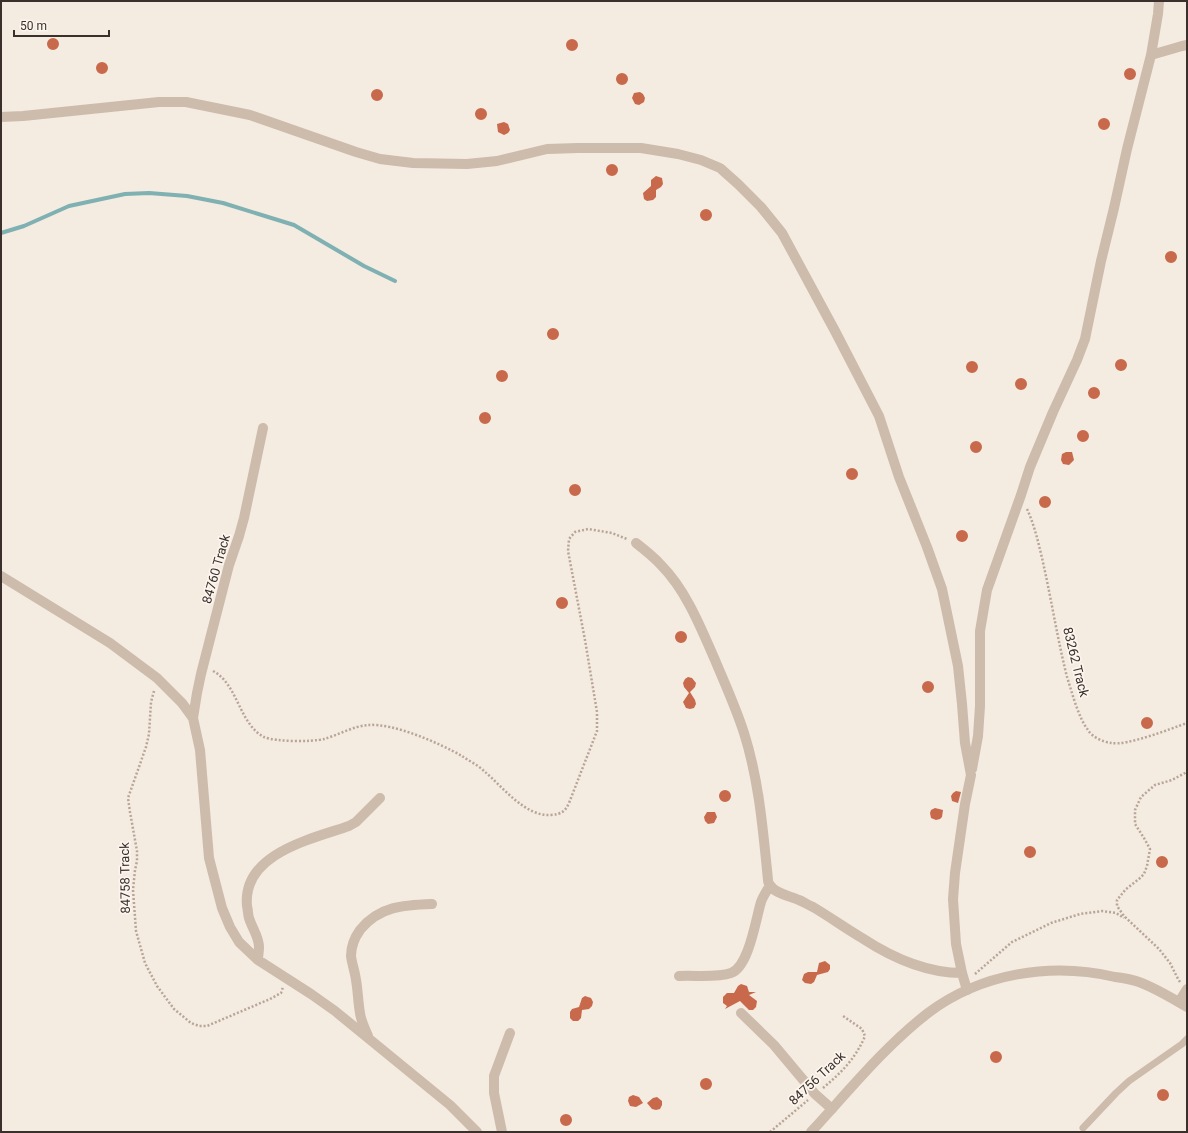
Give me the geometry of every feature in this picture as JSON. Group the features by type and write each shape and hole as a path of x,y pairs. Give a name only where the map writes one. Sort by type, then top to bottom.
{"street":[{"path":"966,987 956,944 953,899 955,873 965,804 978,736 980,706 980,631 983,610 987,590 1030,467 1085,340 1100,261 1151,55 1159,1"},
{"path":"1151,55 1187,45"},
{"path":"1,117 31,116 159,102 186,102 250,115 380,159 413,163 467,164 497,160 547,149 641,148 678,154 701,160 720,168 752,198 782,233 879,416 899,477 942,589 958,666 964,743 971,775"},
{"name":"84760 Track","path":"193,718 201,674 229,565 242,524 263,428"},
{"path":"636,543 662,565 690,605 728,691 744,733 755,777 761,810 768,880 773,889 814,908 863,939 895,956 921,967 942,972 962,973"},
{"path":"1,576 110,643 157,678 182,703 193,718 200,750 209,858 222,908 230,927 239,942 258,960 335,1011 450,1105 477,1132"},
{"path":"258,960 259,946 249,919 247,904 248,887 253,876 273,856 292,846 349,826 356,822 380,798"},
{"path":"679,976 721,975 733,973 740,966 753,936 762,900 770,885"},
{"path":"368,1038 360,1015 356,978 351,957 352,948 357,934 365,924 386,910 408,905 432,904"},
{"path":"811,1132 884,1053 910,1028 929,1012 966,987 1018,974 1046,970 1073,970 1104,974 1138,982 1183,1004 1186,989"},
{"path":"741,1013 774,1045 816,1094 832,1110"},
{"path":"502,1132 494,1093 494,1076 510,1033"}],"lane":[{"path":"1083,1128 1116,1092 1187,1039"}],"path":[{"name":"83262 Track","path":"1021,495 1032,519 1050,594 1063,661 1072,692 1088,731 1093,736 1112,744 1124,743 1187,723"},
{"path":"201,674 207,671 213,671 218,674 231,690 252,728 264,736 281,741 323,739 366,725 381,725 432,741 461,756 484,770 509,795 525,808 545,815 558,814 566,810 597,731 597,712 568,551 569,539 574,532 588,529 612,533 636,543"},
{"name":"84758 Track","path":"157,678 151,702 149,734 146,747 128,798 137,851 133,890 136,931 145,963 157,986 174,1009 191,1024 199,1026 207,1026 218,1022 281,993 286,978"},
{"path":"1128,921 1117,906 1117,900 1126,889 1144,874 1150,849 1135,824 1135,810 1141,797 1155,785 1172,780 1187,771"},
{"path":"966,987 1012,942 1050,924 1080,914 1102,911 1116,913 1128,921 1159,949 1170,963 1176,977 1186,989"},
{"name":"84756 Track","path":"770,1132 836,1077 860,1048 865,1036 862,1029 843,1016"}],"building":[{"path":"51,38 55,38 59,44 55,50 51,50 47,46 47,42"},
{"path":"570,39 574,39 578,45 574,51 570,51 566,47 566,43"},
{"path":"100,62 104,62 108,68 104,74 100,74 96,70 96,66"},
{"path":"1128,68 1132,68 1136,74 1132,80 1128,80 1124,76 1124,72"},
{"path":"624,73 627,74 627,84 620,85 617,84 616,77 617,74"},
{"path":"375,89 379,89 383,95 379,101 375,101 371,97 371,93"},
{"path":"640,92 645,98 644,102 639,105 635,104 632,98 634,93"},
{"path":"483,108 486,109 486,119 479,120 476,119 475,112 476,109"},
{"path":"1102,118 1106,118 1110,124 1106,130 1102,130 1098,126 1098,122"},
{"path":"504,122 508,124 510,130 504,135 498,132 497,124"},
{"path":"610,164 614,164 618,170 614,176 610,176 606,172 606,168"},
{"path":"656,176 662,178 663,184 656,190 656,197 653,200 647,201 644,199 643,193 651,186 651,180"},
{"path":"708,209 711,210 711,220 704,221 701,220 700,213 701,210"},
{"path":"1169,251 1173,251 1177,257 1173,263 1169,263 1165,259 1165,255"},
{"path":"551,328 555,328 559,334 555,340 551,340 547,336 547,332"},
{"path":"1123,359 1126,360 1126,370 1119,371 1116,370 1115,363 1116,360"},
{"path":"970,361 974,361 978,367 974,373 970,373 966,369 966,365"},
{"path":"500,370 504,370 508,376 504,382 500,382 496,378 496,374"},
{"path":"1019,378 1023,378 1027,384 1023,390 1019,390 1015,386 1015,382"},
{"path":"1092,387 1096,387 1100,393 1096,399 1092,399 1088,395 1088,391"},
{"path":"483,412 487,412 491,418 487,424 483,424 479,420 479,416"},
{"path":"1085,430 1088,431 1088,441 1081,442 1078,441 1077,434 1078,431"},
{"path":"974,441 978,441 982,447 978,453 974,453 970,449 970,445"},
{"path":"1072,452 1074,460 1069,465 1063,464 1061,460 1062,454"},
{"path":"850,468 854,468 858,474 854,480 850,480 846,476 846,472"},
{"path":"577,484 580,485 580,495 573,496 570,495 569,488 570,485"},
{"path":"1047,496 1050,497 1050,507 1043,508 1040,507 1039,500 1040,497"},
{"path":"960,530 964,530 968,536 964,542 960,542 956,538 956,534"},
{"path":"564,597 567,598 567,608 560,609 557,608 556,601 557,598"},
{"path":"683,631 686,632 686,642 679,643 676,642 675,635 676,632"},
{"path":"688,677 692,678 696,683 695,687 690,692 696,704 694,708 690,709 686,708 683,702 689,693 684,687 683,683"},
{"path":"926,681 930,681 934,687 930,693 926,693 922,689 922,685"},
{"path":"1145,717 1149,717 1153,723 1149,729 1145,729 1141,725 1141,721"},
{"path":"727,790 730,791 730,801 723,802 720,801 719,794 720,791"},
{"path":"956,791 961,792 958,803 952,801 951,796"},
{"path":"935,808 943,810 942,817 940,819 936,820 931,818 931,810"},
{"path":"707,812 715,812 717,817 714,823 708,824 705,821 704,817"},
{"path":"1028,846 1032,846 1036,852 1032,858 1028,858 1024,854 1024,850"},
{"path":"1160,856 1164,856 1168,862 1164,868 1160,868 1156,864 1156,860"},
{"path":"825,961 830,965 828,972 817,975 814,982 811,984 805,983 802,980 804,974 808,972 817,972 819,963"},
{"path":"741,984 747,986 749,992 756,992 749,995 757,1001 756,1007 753,1010 749,1010 740,1001 725,1009 727,1006 723,1003 723,997 727,993 734,993"},
{"path":"585,996 591,998 593,1002 592,1006 589,1009 582,1010 581,1018 578,1021 573,1021 570,1018 570,1012 572,1009 579,1007 582,998"},
{"path":"994,1051 998,1051 1002,1057 998,1063 994,1063 990,1059 990,1055"},
{"path":"708,1078 711,1079 711,1089 704,1090 701,1089 700,1082 701,1079"},
{"path":"1161,1089 1165,1089 1169,1095 1165,1101 1161,1101 1157,1097 1157,1093"},
{"path":"633,1095 639,1097 643,1103 636,1107 630,1106 628,1101 629,1097"},
{"path":"657,1097 662,1101 662,1105 660,1109 656,1110 652,1109 647,1103 653,1098"},
{"path":"564,1114 568,1114 572,1120 568,1126 564,1126 560,1122 560,1118"}],"waterway":[{"path":"1,233 24,226 69,206 125,194 149,193 187,196 223,203 294,225 364,266 395,281"}]}
